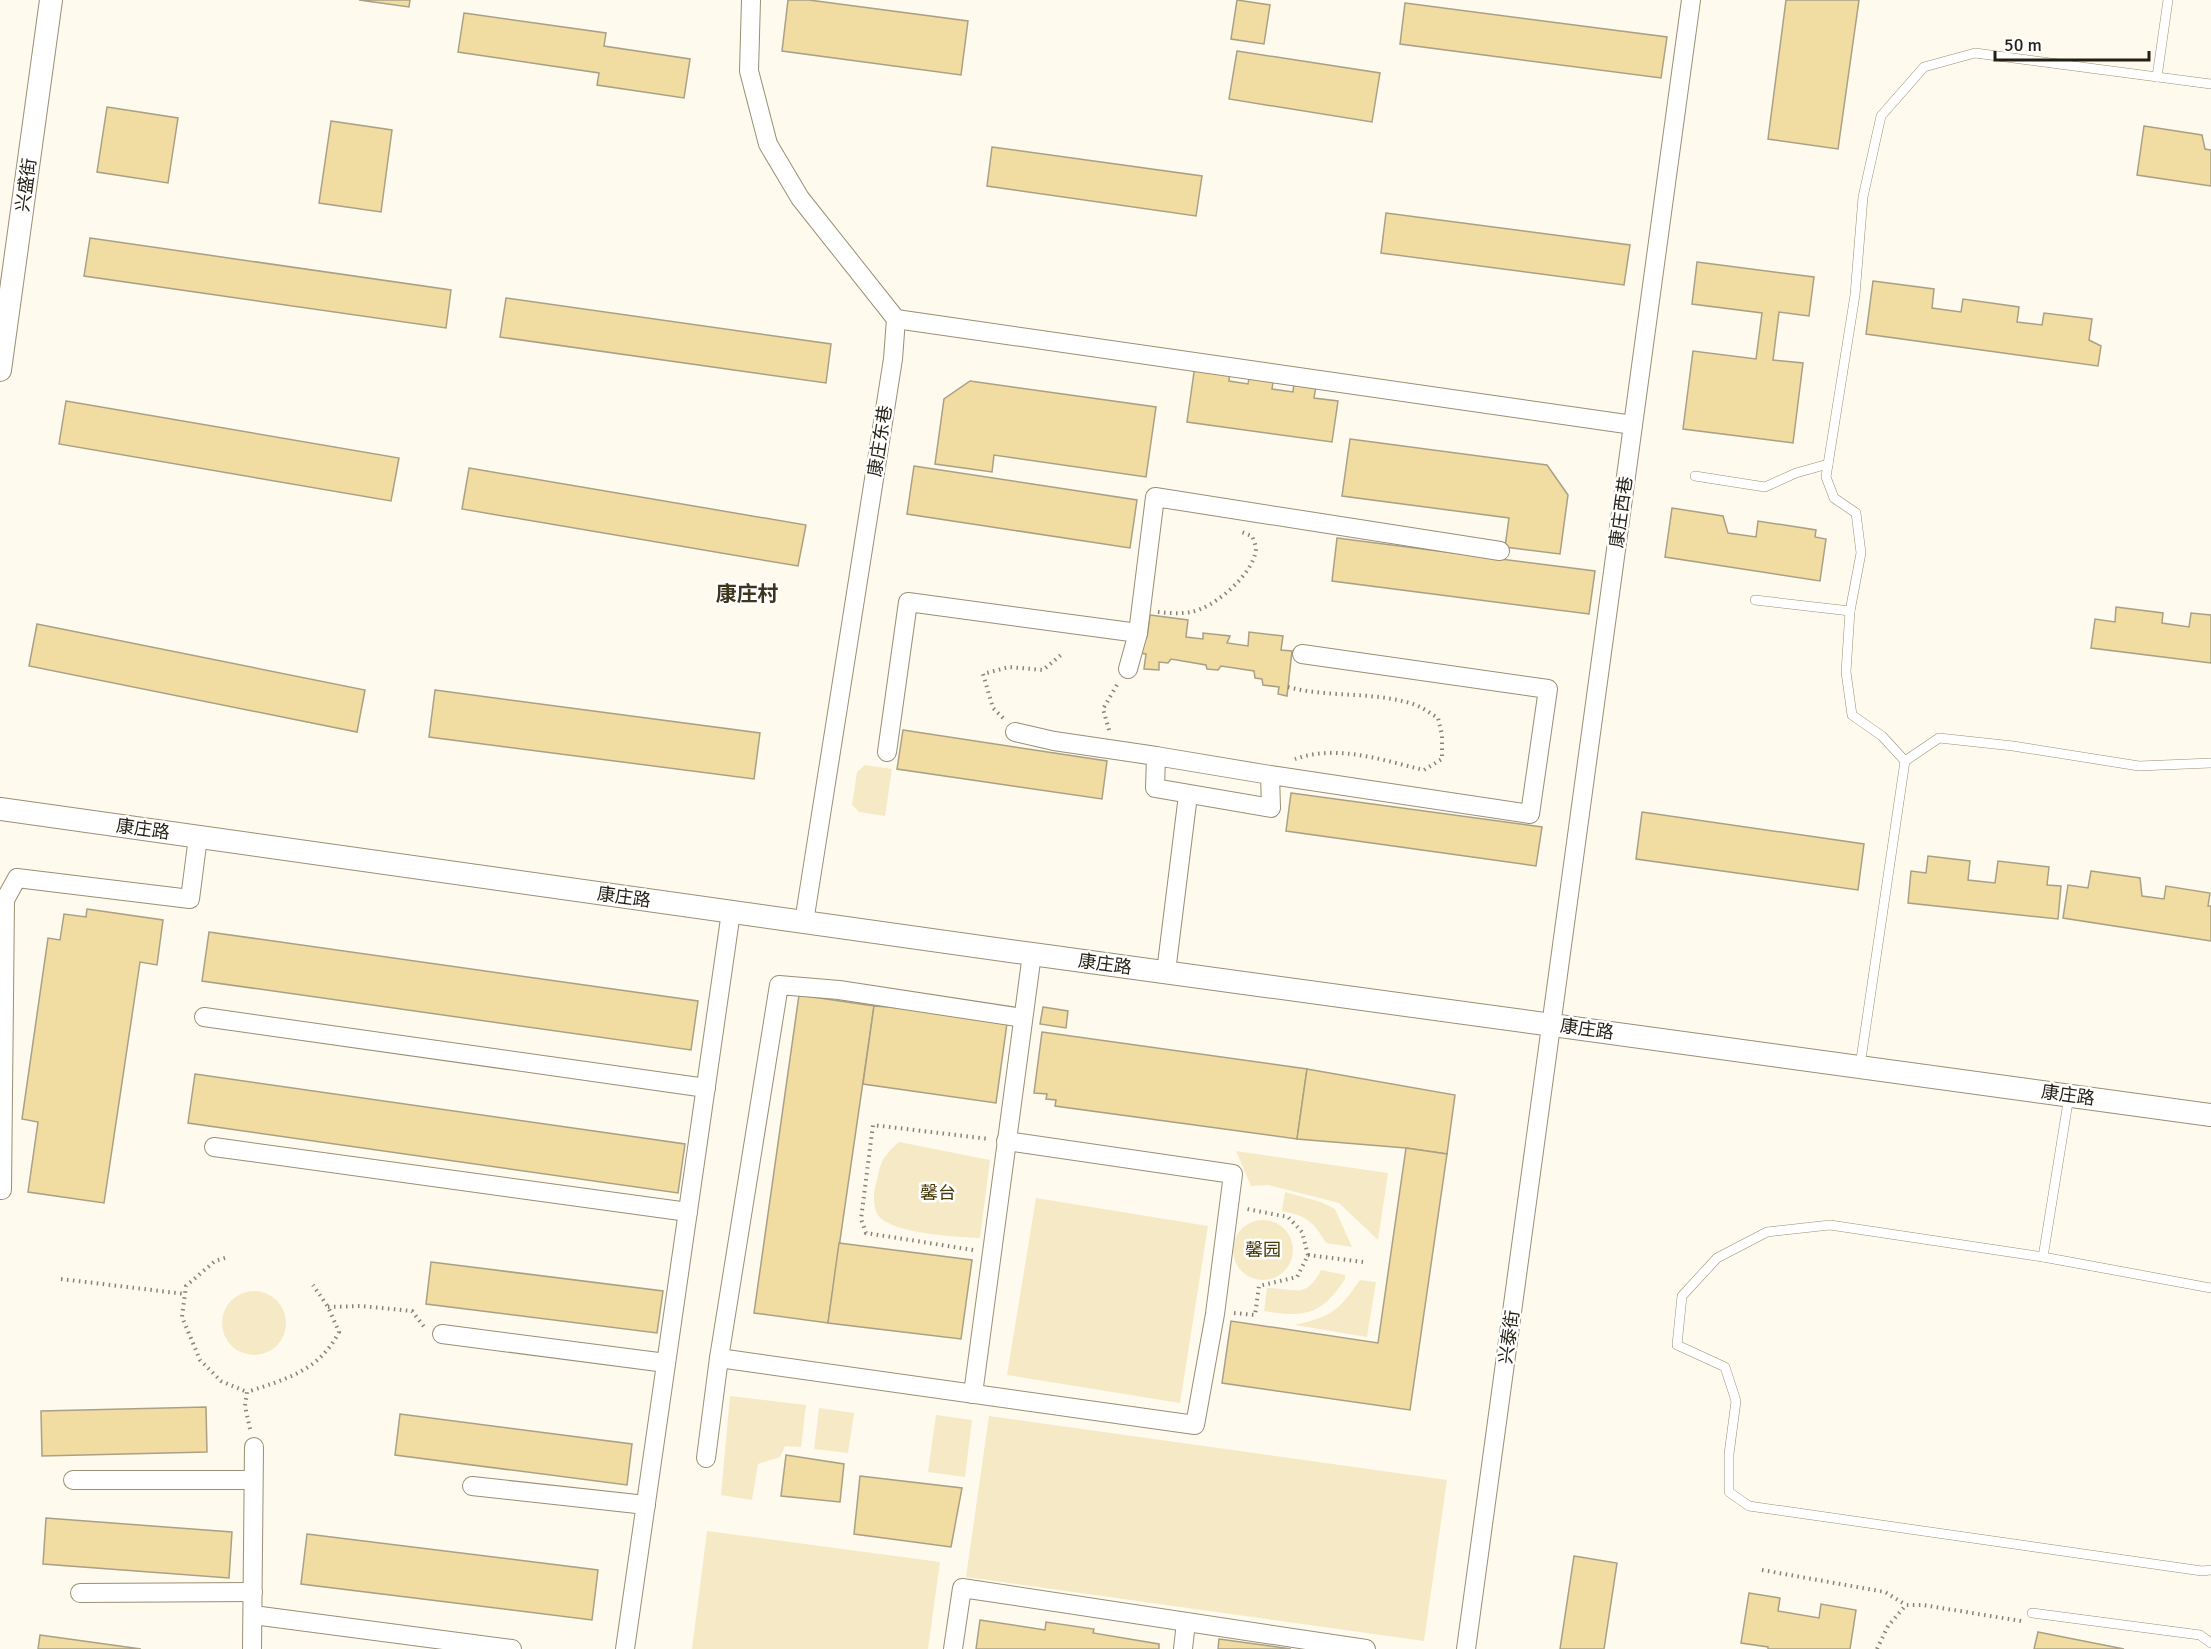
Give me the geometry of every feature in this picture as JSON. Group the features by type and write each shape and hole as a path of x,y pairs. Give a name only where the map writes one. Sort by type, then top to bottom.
{"street":[{"name":"兴盛街","path":"0,370 51,0"},
{"path":"751,0 750,71 768,144 800,198 896,318 1633,425"},
{"name":"康庄西巷","path":"1551,1024 1691,0"},
{"name":"康庄东巷","path":"804,922 894,359 896,318"},
{"path":"1128,669 1138,633 1155,496 1500,551"},
{"path":"887,752 908,602 1138,633"},
{"path":"1015,732 1054,741 1530,814 1548,688 1302,654"},
{"path":"1156,756 1155,788 1188,795 1271,808 1270,775"},
{"path":"1166,972 1188,795"},
{"name":"康庄路","path":"0,809 1032,954 2211,1115"},
{"path":"0,1190 2,1190 4,900 16,878 190,900 198,837"},
{"path":"625,1649 731,912"},
{"path":"973,1394 1032,954"},
{"path":"706,1458 719,1358 779,985 839,990 1023,1018"},
{"path":"204,1017 706,1088"},
{"name":"兴泰街","path":"1466,1649 1551,1024"},
{"path":"719,1358 1195,1425 1216,1311 1233,1174 1006,1141"},
{"path":"214,1147 688,1212"},
{"path":"442,1334 666,1364"},
{"path":"252,1649 254,1448"},
{"path":"73,1480 253,1480"},
{"path":"472,1486 646,1505"},
{"path":"953,1649 962,1588 1366,1649"},
{"path":"80,1593 253,1592"},
{"path":"253,1615 512,1649"},
{"path":"1183,1649 1186,1622"}],"lane":[{"path":"2157,77 2168,0"},
{"path":"1905,761 1882,736 1852,715 1846,672 1850,611 1861,553 1856,513 1834,498 1826,477 1855,295 1863,197 1881,116 1924,67 1975,53 2211,84"},
{"path":"1695,476 1765,487 1796,473 1828,464"},
{"path":"1755,600 1850,611"},
{"path":"1860,1066 1905,761 1939,738 2139,766 2211,764"},
{"path":"2043,1257 2069,1096"},
{"path":"2211,1288 2043,1257 1830,1225 1767,1232 1717,1258 1682,1296 1677,1345 1725,1367 1736,1401 1729,1454 1729,1492 1749,1506 2202,1571 2211,1570"},
{"path":"2032,1613 2200,1635 2211,1643"}],"path":[{"path":"1140,611 1193,612 1214,602 1236,585 1250,566 1256,549 1252,536 1229,527"},
{"path":"1015,732 993,708 983,674 1009,667 1043,670 1060,656"},
{"path":"1124,750 1111,735 1103,709 1114,687 1128,669"},
{"path":"1270,775 1275,767 1297,758 1323,752 1357,755 1424,770 1442,759 1442,735 1438,718 1415,705 1385,698 1319,694 1288,687"},
{"path":"992,1253 866,1233 861,1219 873,1125 1006,1141"},
{"path":"1216,1311 1255,1315 1260,1286 1297,1277 1308,1255 1302,1232 1288,1217 1258,1210 1229,1208"},
{"path":"1308,1255 1363,1262"},
{"path":"225,1258 215,1261 186,1286 182,1317 200,1360 221,1380 247,1392 287,1379 311,1367 332,1347 339,1332 328,1307 313,1285"},
{"path":"61,1279 185,1294"},
{"path":"328,1307 360,1306 412,1311 426,1329 442,1334"},
{"path":"247,1392 245,1406 254,1448"},
{"path":"1762,1570 1885,1592 1906,1605 1934,1606 2024,1622"},
{"path":"1876,1649 1888,1626 1906,1605"}],"green space":[{"path":"865,765 892,769 885,816 859,812 852,805 857,772"},
{"name":"馨台","path":"899,1142 990,1160 980,1238 910,1230 885,1221 878,1215 874,1196 880,1169 885,1156"},
{"path":"1236,1151 1388,1173 1378,1240 1339,1203 1268,1185 1251,1186"},
{"path":"1285,1192 1321,1202 1335,1209 1352,1247 1326,1243 1317,1229 1308,1221 1298,1215 1282,1211"},
{"path":"1036,1198 1208,1226 1180,1403 1007,1375"},
{"name":"馨园","path":"1257,1220 1269,1220 1280,1225 1288,1233 1293,1250 1291,1262 1280,1275 1269,1280 1257,1280 1246,1275 1238,1267 1233,1256 1233,1244 1238,1233 1246,1225"},
{"path":"1321,1270 1345,1275 1345,1279 1337,1291 1320,1307 1311,1311 1290,1314 1264,1311 1267,1288 1304,1289 1310,1285"},
{"path":"1360,1280 1376,1282 1367,1337 1295,1325 1318,1319 1334,1311"},
{"path":"248,1291 260,1291 277,1300 284,1311 286,1323 284,1335 277,1346 260,1355 248,1355 236,1350 227,1341 222,1329 222,1317 227,1305 236,1296"},
{"path":"730,1396 806,1405 801,1447 785,1446 780,1457 758,1464 752,1500 721,1495"},
{"path":"819,1408 854,1413 848,1453 814,1449"},
{"path":"936,1415 972,1420 965,1477 928,1472"},
{"path":"989,1416 1447,1480 1424,1641 966,1577"},
{"path":"707,1531 940,1562 928,1649 692,1649"}],"building":[{"path":"359,0 410,0 409,7"},
{"path":"788,0 809,0 968,21 961,75 782,51"},
{"path":"1237,0 1270,5 1264,44 1231,39"},
{"path":"1786,0 1859,0 1838,149 1768,139"},
{"path":"1405,3 1667,37 1661,78 1400,44"},
{"path":"464,13 606,33 604,46 690,59 684,98 597,85 599,73 458,52"},
{"path":"1237,51 1380,73 1372,122 1229,99"},
{"path":"107,107 178,118 168,183 97,172"},
{"path":"331,121 392,130 381,212 319,203"},
{"path":"2144,126 2202,135 2205,149 2211,150 2211,186 2137,175"},
{"path":"992,147 1202,176 1196,216 987,186"},
{"path":"1386,213 1630,245 1624,285 1381,253"},
{"path":"90,238 451,290 446,328 84,276"},
{"path":"1697,262 1814,277 1809,316 1779,312 1773,360 1803,363 1793,443 1683,429 1693,351 1756,359 1762,313 1692,304"},
{"path":"1873,281 1934,289 1932,308 1961,312 1963,299 2019,307 2017,322 2042,325 2044,313 2092,319 2089,340 2101,346 2098,366 1866,334"},
{"path":"506,298 831,344 826,383 500,337"},
{"path":"1195,365 1230,370 1229,381 1248,384 1250,372 1274,375 1272,389 1293,392 1294,382 1316,386 1314,398 1338,401 1332,442 1187,422"},
{"path":"970,381 1156,407 1146,477 994,455 992,472 935,464 944,399"},
{"path":"66,401 399,458 391,501 59,444"},
{"path":"1350,439 1547,465 1568,495 1560,554 1505,547 1509,518 1342,496"},
{"path":"914,466 1137,500 1130,548 907,514"},
{"path":"469,468 806,525 798,566 462,509"},
{"path":"1672,508 1723,516 1728,533 1756,537 1758,521 1816,530 1815,537 1826,539 1820,581 1665,557"},
{"path":"1337,538 1595,571 1589,614 1332,581"},
{"path":"2116,607 2163,613 2162,623 2189,627 2191,613 2211,615 2211,663 2091,648 2095,619 2115,622"},
{"path":"1150,615 1188,620 1186,637 1203,639 1203,633 1230,636 1227,643 1248,646 1249,632 1283,636 1281,650 1292,651 1287,696 1278,694 1279,687 1263,685 1262,679 1255,678 1254,671 1221,666 1218,670 1207,669 1206,665 1171,659 1168,663 1159,662 1159,670 1144,669 1146,654 1139,653 1141,636 1147,637"},
{"path":"37,624 365,690 357,732 29,666"},
{"path":"435,690 760,733 754,779 429,737"},
{"path":"903,730 1107,761 1102,799 897,769"},
{"path":"1291,793 1542,827 1536,866 1286,831"},
{"path":"1642,812 1864,844 1858,890 1636,859"},
{"path":"1928,856 1970,861 1968,880 1995,883 1998,861 2049,867 2047,885 2061,886 2058,919 1908,903 1911,871 1926,873"},
{"path":"2091,871 2140,878 2142,896 2164,899 2166,886 2210,893 2208,906 2211,906 2211,941 2063,918 2068,885 2088,888"},
{"path":"87,909 163,920 157,965 140,962 104,1203 28,1192 38,1122 22,1119 48,938 60,940 64,914 86,917"},
{"path":"209,932 698,1001 691,1050 202,981"},
{"path":"799,995 874,1006 828,1323 754,1313"},
{"path":"874,1006 1008,1016 996,1103 863,1084"},
{"path":"1043,1007 1068,1011 1066,1028 1040,1024"},
{"path":"1042,1032 1307,1069 1297,1139 1055,1106 1056,1100 1046,1099 1047,1094 1034,1093"},
{"path":"1307,1069 1455,1095 1447,1154 1406,1148 1297,1139"},
{"path":"195,1074 685,1144 678,1193 188,1123"},
{"path":"1406,1148 1447,1154 1410,1410 1222,1383 1231,1321 1378,1343"},
{"path":"839,1243 972,1260 961,1339 828,1323"},
{"path":"431,1262 663,1291 657,1333 426,1304"},
{"path":"206,1407 207,1452 42,1456 41,1411"},
{"path":"400,1414 632,1444 627,1485 395,1455"},
{"path":"786,1455 844,1464 840,1502 781,1496"},
{"path":"860,1476 962,1488 951,1547 854,1534"},
{"path":"46,1518 232,1532 229,1578 43,1564"},
{"path":"307,1534 598,1570 592,1620 301,1584"},
{"path":"1574,1556 1617,1563 1604,1649 1560,1649"},
{"path":"1749,1593 1780,1598 1778,1611 1819,1618 1821,1604 1856,1610 1850,1649 1768,1649 1768,1647 1741,1643"},
{"path":"980,1620 1045,1630 1046,1622 1094,1629 1093,1633 1159,1644 1159,1649 976,1649"},
{"path":"2038,1632 2124,1649 2034,1649"},
{"path":"40,1635 141,1649 38,1649"},
{"path":"1219,1639 1291,1649 1218,1649"}],"district":[{"name":"康庄村","path":"747,594"}]}
